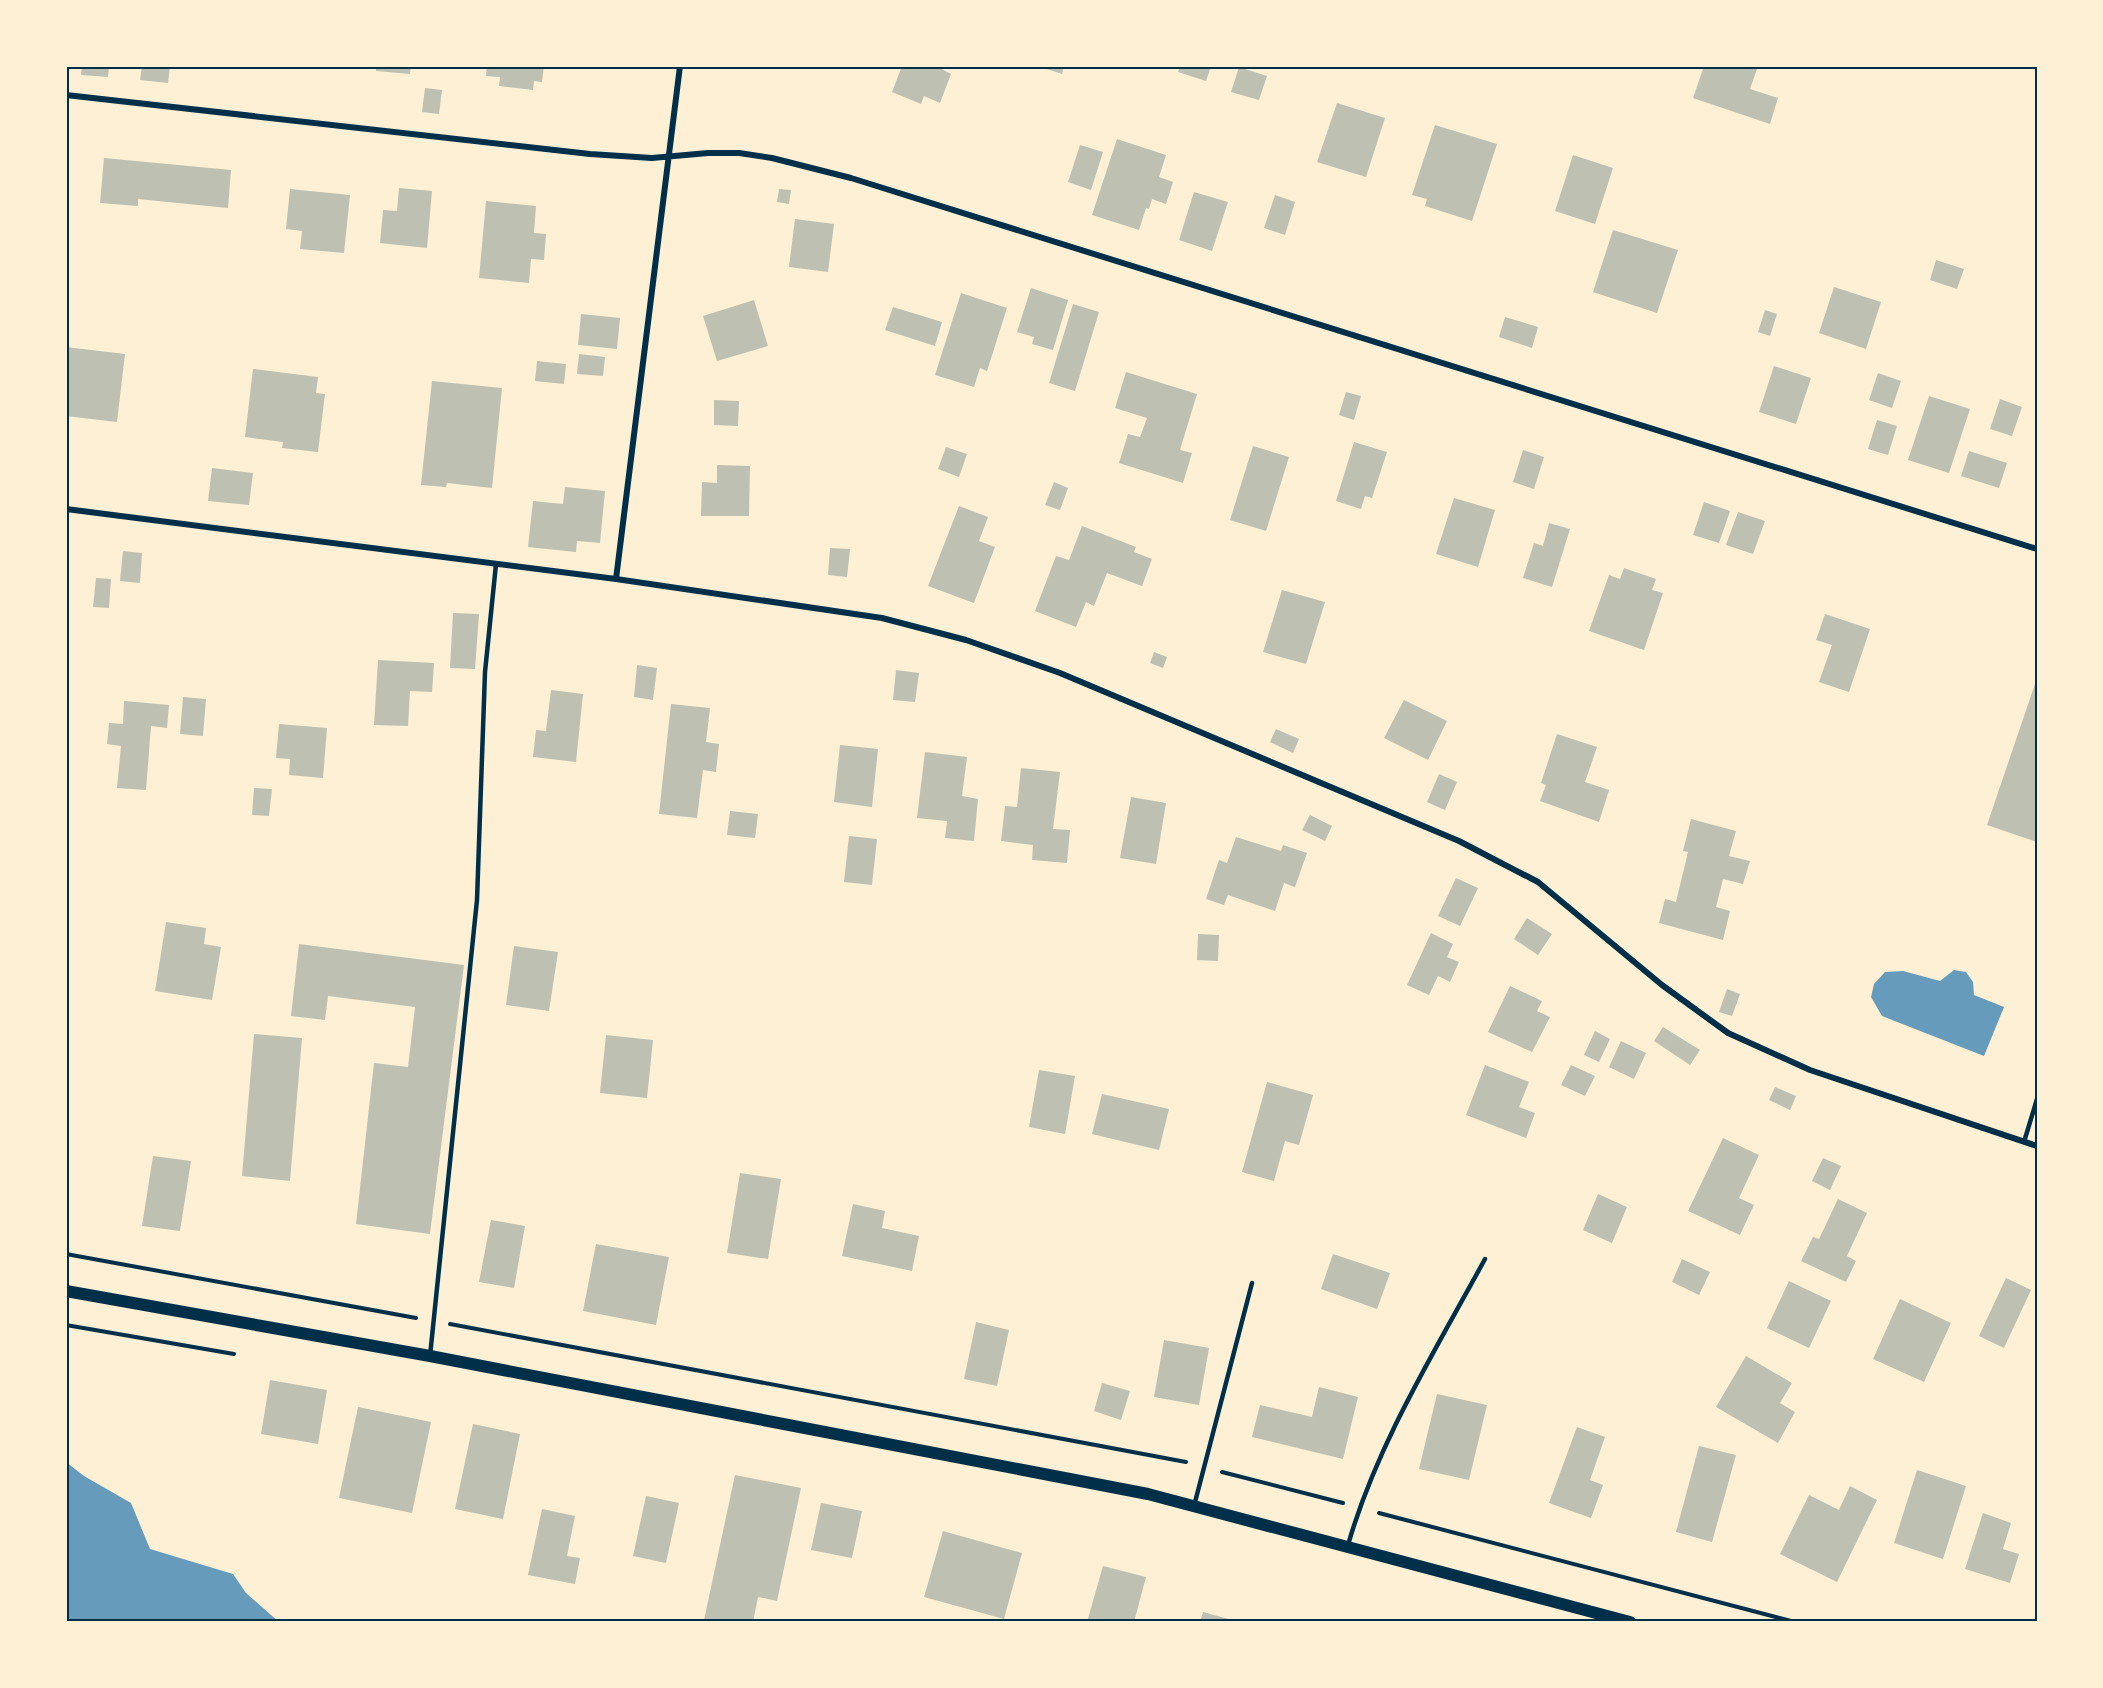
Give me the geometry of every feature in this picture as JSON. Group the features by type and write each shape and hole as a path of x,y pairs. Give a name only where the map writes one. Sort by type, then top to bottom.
{"main road":[{"path":"66,1291 430,1356 1148,1494 1348,1545 1630,1622"}],"street":[{"path":"616,579 680,66"},
{"path":"66,95 590,154 652,158 739,153 772,158 851,178 2037,549"},
{"path":"66,509 616,579 882,618 966,640 1060,673 1460,841 1538,882 1662,985 1728,1033 1810,1070 2037,1146"}],"lane":[{"path":"430,1356 477,900 485,672 496,564"},
{"path":"2024,1142 2037,1099"},
{"path":"1348,1545 1359,1508 1409,1398 1485,1259"},
{"path":"1194,1506 1252,1283"}],"path":[{"path":"66,1254 1158,1455 1795,1622"},
{"path":"66,1325 234,1354"}],"water":[{"path":"1954,970 1966,972 1973,982 1974,995 2004,1007 1984,1056 1882,1016 1871,997 1874,984 1885,972 1903,971 1940,981"},
{"path":"66,1462 84,1476 131,1503 150,1549 233,1574 246,1593 279,1622 66,1622"}],"building":[{"path":"82,66 109,66 108,77 81,75"},
{"path":"142,66 170,66 168,83 140,80"},
{"path":"376,66 411,66 410,74 376,71"},
{"path":"487,66 544,66 542,82 534,81 533,90 499,86 500,77 486,76"},
{"path":"902,66 936,66 951,74 940,103 924,96 921,104 892,92"},
{"path":"1038,66 1064,66 1062,74"},
{"path":"1180,66 1211,66 1206,81 1178,72"},
{"path":"1704,66 1758,66 1750,89 1778,98 1770,124 1693,98"},
{"path":"1239,67 1267,76 1259,100 1231,92"},
{"path":"425,88 442,90 439,114 422,112"},
{"path":"1337,103 1385,118 1366,177 1317,162"},
{"path":"1435,125 1497,144 1472,221 1425,206 1427,199 1412,195"},
{"path":"1117,139 1166,155 1159,177 1173,182 1166,204 1152,199 1149,209 1146,208 1139,230 1092,215"},
{"path":"1080,145 1103,152 1091,190 1068,182"},
{"path":"1573,155 1613,168 1595,224 1555,211"},
{"path":"104,158 231,170 228,208 138,199 138,206 100,203"},
{"path":"399,188 432,191 427,248 380,243 383,210 397,211"},
{"path":"290,189 350,195 344,253 300,249 302,231 286,229"},
{"path":"779,189 791,190 789,204 777,202"},
{"path":"1194,192 1228,202 1212,251 1179,240"},
{"path":"1275,195 1295,202 1285,235 1264,228"},
{"path":"486,201 536,206 534,233 546,234 544,260 531,259 529,283 479,278"},
{"path":"795,219 834,224 828,272 789,267"},
{"path":"1613,230 1678,250 1657,313 1593,292"},
{"path":"1936,260 1964,269 1957,289 1930,280"},
{"path":"1834,287 1881,302 1866,349 1819,333"},
{"path":"1031,288 1068,300 1053,350 1032,344 1034,337 1017,332"},
{"path":"961,293 1007,308 987,371 980,368 974,387 935,375"},
{"path":"754,300 768,346 717,361 703,316"},
{"path":"1073,304 1099,312 1075,391 1049,383"},
{"path":"893,307 942,322 935,346 885,330"},
{"path":"1765,310 1777,314 1770,336 1758,332"},
{"path":"581,314 620,318 617,349 578,345"},
{"path":"1505,317 1538,327 1532,348 1499,337"},
{"path":"66,347 125,354 117,422 66,416"},
{"path":"579,354 605,357 603,376 577,374"},
{"path":"537,361 566,364 564,384 535,381"},
{"path":"1774,366 1811,378 1796,424 1759,412"},
{"path":"253,369 318,377 316,393 325,394 318,452 282,448 283,442 245,437"},
{"path":"1126,372 1197,394 1180,450 1192,453 1183,483 1119,463 1128,434 1140,437 1147,418 1115,408"},
{"path":"1878,373 1901,381 1892,408 1869,400"},
{"path":"432,381 502,388 492,488 447,483 446,487 421,485"},
{"path":"1346,392 1361,396 1354,420 1339,415"},
{"path":"1929,396 1970,409 1949,473 1908,460"},
{"path":"2000,399 2022,407 2012,436 1990,429"},
{"path":"714,400 739,401 738,426 714,425"},
{"path":"1877,420 1897,426 1888,455 1868,449"},
{"path":"1354,442 1387,452 1372,498 1365,496 1361,509 1336,501"},
{"path":"1253,446 1289,457 1266,531 1230,520"},
{"path":"946,447 967,454 959,477 938,469"},
{"path":"1523,450 1544,457 1534,489 1513,482"},
{"path":"1969,451 2007,463 1999,488 1961,476"},
{"path":"717,465 750,466 749,516 701,516 702,482 717,483"},
{"path":"212,468 253,473 249,505 208,501"},
{"path":"1054,482 1068,488 1060,510 1045,505"},
{"path":"565,487 605,491 600,543 577,541 576,552 528,547 533,501 563,504"},
{"path":"1454,498 1495,510 1478,567 1436,554"},
{"path":"1704,502 1730,511 1719,543 1693,535"},
{"path":"959,506 988,517 979,541 995,547 974,603 928,586"},
{"path":"1738,512 1765,521 1753,554 1726,545"},
{"path":"1549,523 1570,529 1552,587 1523,578 1534,543 1543,546"},
{"path":"1082,526 1136,547 1134,552 1152,559 1142,586 1107,573 1094,606 1086,602 1076,627 1035,611 1056,556 1069,560"},
{"path":"830,548 850,549 847,577 828,575"},
{"path":"123,551 142,553 140,583 120,581"},
{"path":"1624,568 1656,579 1652,590 1663,593 1644,650 1589,631 1609,575 1620,579"},
{"path":"96,578 111,579 109,608 93,607"},
{"path":"1282,590 1325,602 1306,664 1263,652"},
{"path":"453,613 479,614 475,669 450,668"},
{"path":"1825,614 1870,629 1849,692 1819,682 1832,645 1816,640"},
{"path":"1154,652 1167,657 1163,668 1150,663"},
{"path":"378,660 434,663 432,692 410,691 408,726 374,725"},
{"path":"637,665 657,668 653,700 634,697"},
{"path":"896,670 919,673 915,702 893,700"},
{"path":"2037,678 2037,842 1987,825"},
{"path":"551,690 583,694 576,762 533,757 536,730 546,731"},
{"path":"183,697 206,699 203,736 180,734"},
{"path":"1404,700 1447,721 1428,760 1384,738"},
{"path":"124,701 169,705 167,728 151,726 146,790 117,788 121,746 107,744 109,723 123,724"},
{"path":"671,704 710,708 706,742 719,744 716,772 703,770 697,818 659,814"},
{"path":"279,724 327,728 323,778 289,775 290,759 276,758"},
{"path":"1276,729 1299,739 1293,753 1270,742"},
{"path":"1557,734 1597,747 1585,782 1609,790 1599,822 1540,801 1546,785 1541,783"},
{"path":"840,745 878,749 872,807 834,802"},
{"path":"925,752 967,757 962,796 978,799 974,841 945,838 947,821 917,818"},
{"path":"1021,768 1060,772 1053,829 1070,830 1067,863 1032,860 1033,845 1001,841 1005,806 1017,807"},
{"path":"1439,774 1457,782 1445,810 1427,802"},
{"path":"254,788 272,789 269,816 252,815"},
{"path":"1131,797 1166,803 1156,864 1120,858"},
{"path":"730,811 758,814 755,838 727,835"},
{"path":"1310,815 1332,826 1325,841 1302,830"},
{"path":"1691,819 1736,831 1729,856 1750,861 1743,884 1723,879 1716,907 1730,911 1723,940 1659,923 1665,899 1676,902 1688,852 1683,851"},
{"path":"849,836 877,839 872,885 844,882"},
{"path":"1236,837 1281,851 1283,845 1307,853 1295,887 1284,883 1275,911 1228,895 1224,905 1206,899 1219,860 1227,863"},
{"path":"1456,878 1478,888 1460,926 1438,916"},
{"path":"1527,918 1552,934 1538,955 1514,939"},
{"path":"166,922 206,928 204,944 221,947 212,1000 155,991"},
{"path":"1431,933 1453,944 1447,957 1459,962 1450,982 1438,976 1429,995 1407,985"},
{"path":"1198,934 1219,935 1218,961 1197,960"},
{"path":"299,944 464,965 430,1234 356,1224 374,1063 408,1067 415,1007 328,996 325,1020 291,1016"},
{"path":"514,946 558,952 549,1011 506,1005"},
{"path":"1510,986 1542,1001 1537,1011 1550,1017 1532,1052 1488,1032"},
{"path":"1727,989 1740,994 1732,1016 1719,1012"},
{"path":"1663,1027 1700,1050 1690,1065 1654,1041"},
{"path":"1595,1031 1610,1039 1599,1062 1584,1055"},
{"path":"254,1034 302,1038 290,1181 242,1176"},
{"path":"606,1035 653,1040 647,1098 600,1093"},
{"path":"1621,1041 1646,1053 1634,1079 1609,1067"},
{"path":"1485,1065 1529,1082 1519,1107 1535,1113 1526,1138 1466,1115"},
{"path":"1571,1065 1595,1076 1585,1096 1561,1085"},
{"path":"1039,1070 1075,1076 1065,1134 1029,1127"},
{"path":"1267,1082 1313,1095 1299,1145 1285,1141 1274,1181 1242,1172"},
{"path":"1775,1087 1796,1096 1790,1110 1769,1100"},
{"path":"1102,1094 1169,1109 1159,1150 1092,1134"},
{"path":"1723,1138 1759,1155 1739,1198 1754,1205 1740,1235 1688,1211"},
{"path":"153,1156 191,1161 180,1231 142,1226"},
{"path":"1823,1158 1841,1166 1830,1190 1812,1181"},
{"path":"740,1173 781,1179 768,1259 727,1253"},
{"path":"1598,1194 1627,1207 1612,1243 1583,1230"},
{"path":"1838,1199 1867,1213 1847,1256 1856,1261 1846,1282 1801,1261 1813,1237 1819,1239"},
{"path":"853,1204 885,1211 882,1228 919,1236 912,1271 842,1256"},
{"path":"491,1220 525,1226 514,1288 479,1282"},
{"path":"596,1244 669,1257 656,1325 583,1311"},
{"path":"1333,1254 1390,1273 1377,1309 1321,1289"},
{"path":"1682,1259 1710,1272 1699,1295 1672,1282"},
{"path":"2006,1278 2031,1290 2004,1348 1979,1336"},
{"path":"1789,1281 1831,1301 1809,1348 1767,1328"},
{"path":"1900,1299 1951,1323 1924,1382 1873,1359"},
{"path":"976,1322 1009,1330 997,1386 964,1379"},
{"path":"1164,1340 1209,1348 1199,1405 1154,1397"},
{"path":"1746,1356 1792,1383 1780,1403 1795,1412 1778,1443 1716,1407"},
{"path":"270,1380 327,1390 318,1444 261,1434"},
{"path":"1102,1383 1130,1391 1121,1420 1094,1411"},
{"path":"1319,1387 1358,1397 1343,1459 1252,1437 1260,1405 1312,1417"},
{"path":"1437,1394 1487,1405 1469,1480 1419,1469"},
{"path":"358,1407 431,1422 412,1513 339,1498"},
{"path":"473,1424 520,1434 503,1519 455,1509"},
{"path":"1577,1427 1605,1437 1590,1480 1603,1485 1591,1518 1549,1503"},
{"path":"1699,1446 1736,1455 1712,1542 1676,1532"},
{"path":"1917,1470 1966,1486 1943,1559 1894,1543"},
{"path":"735,1475 801,1488 777,1601 758,1597 753,1622 712,1622 704,1620"},
{"path":"1850,1486 1877,1500 1837,1582 1780,1554 1809,1495 1839,1510"},
{"path":"646,1496 679,1503 666,1563 633,1556"},
{"path":"821,1503 862,1511 852,1558 811,1550"},
{"path":"542,1509 575,1516 567,1556 580,1558 575,1584 528,1575"},
{"path":"1983,1513 2011,1523 2003,1549 2019,1554 2010,1583 1965,1569"},
{"path":"943,1531 1022,1553 1004,1619 924,1597"},
{"path":"1103,1566 1146,1577 1134,1622 1087,1622"},
{"path":"1203,1612 1236,1621 1236,1622 1200,1622"}]}
